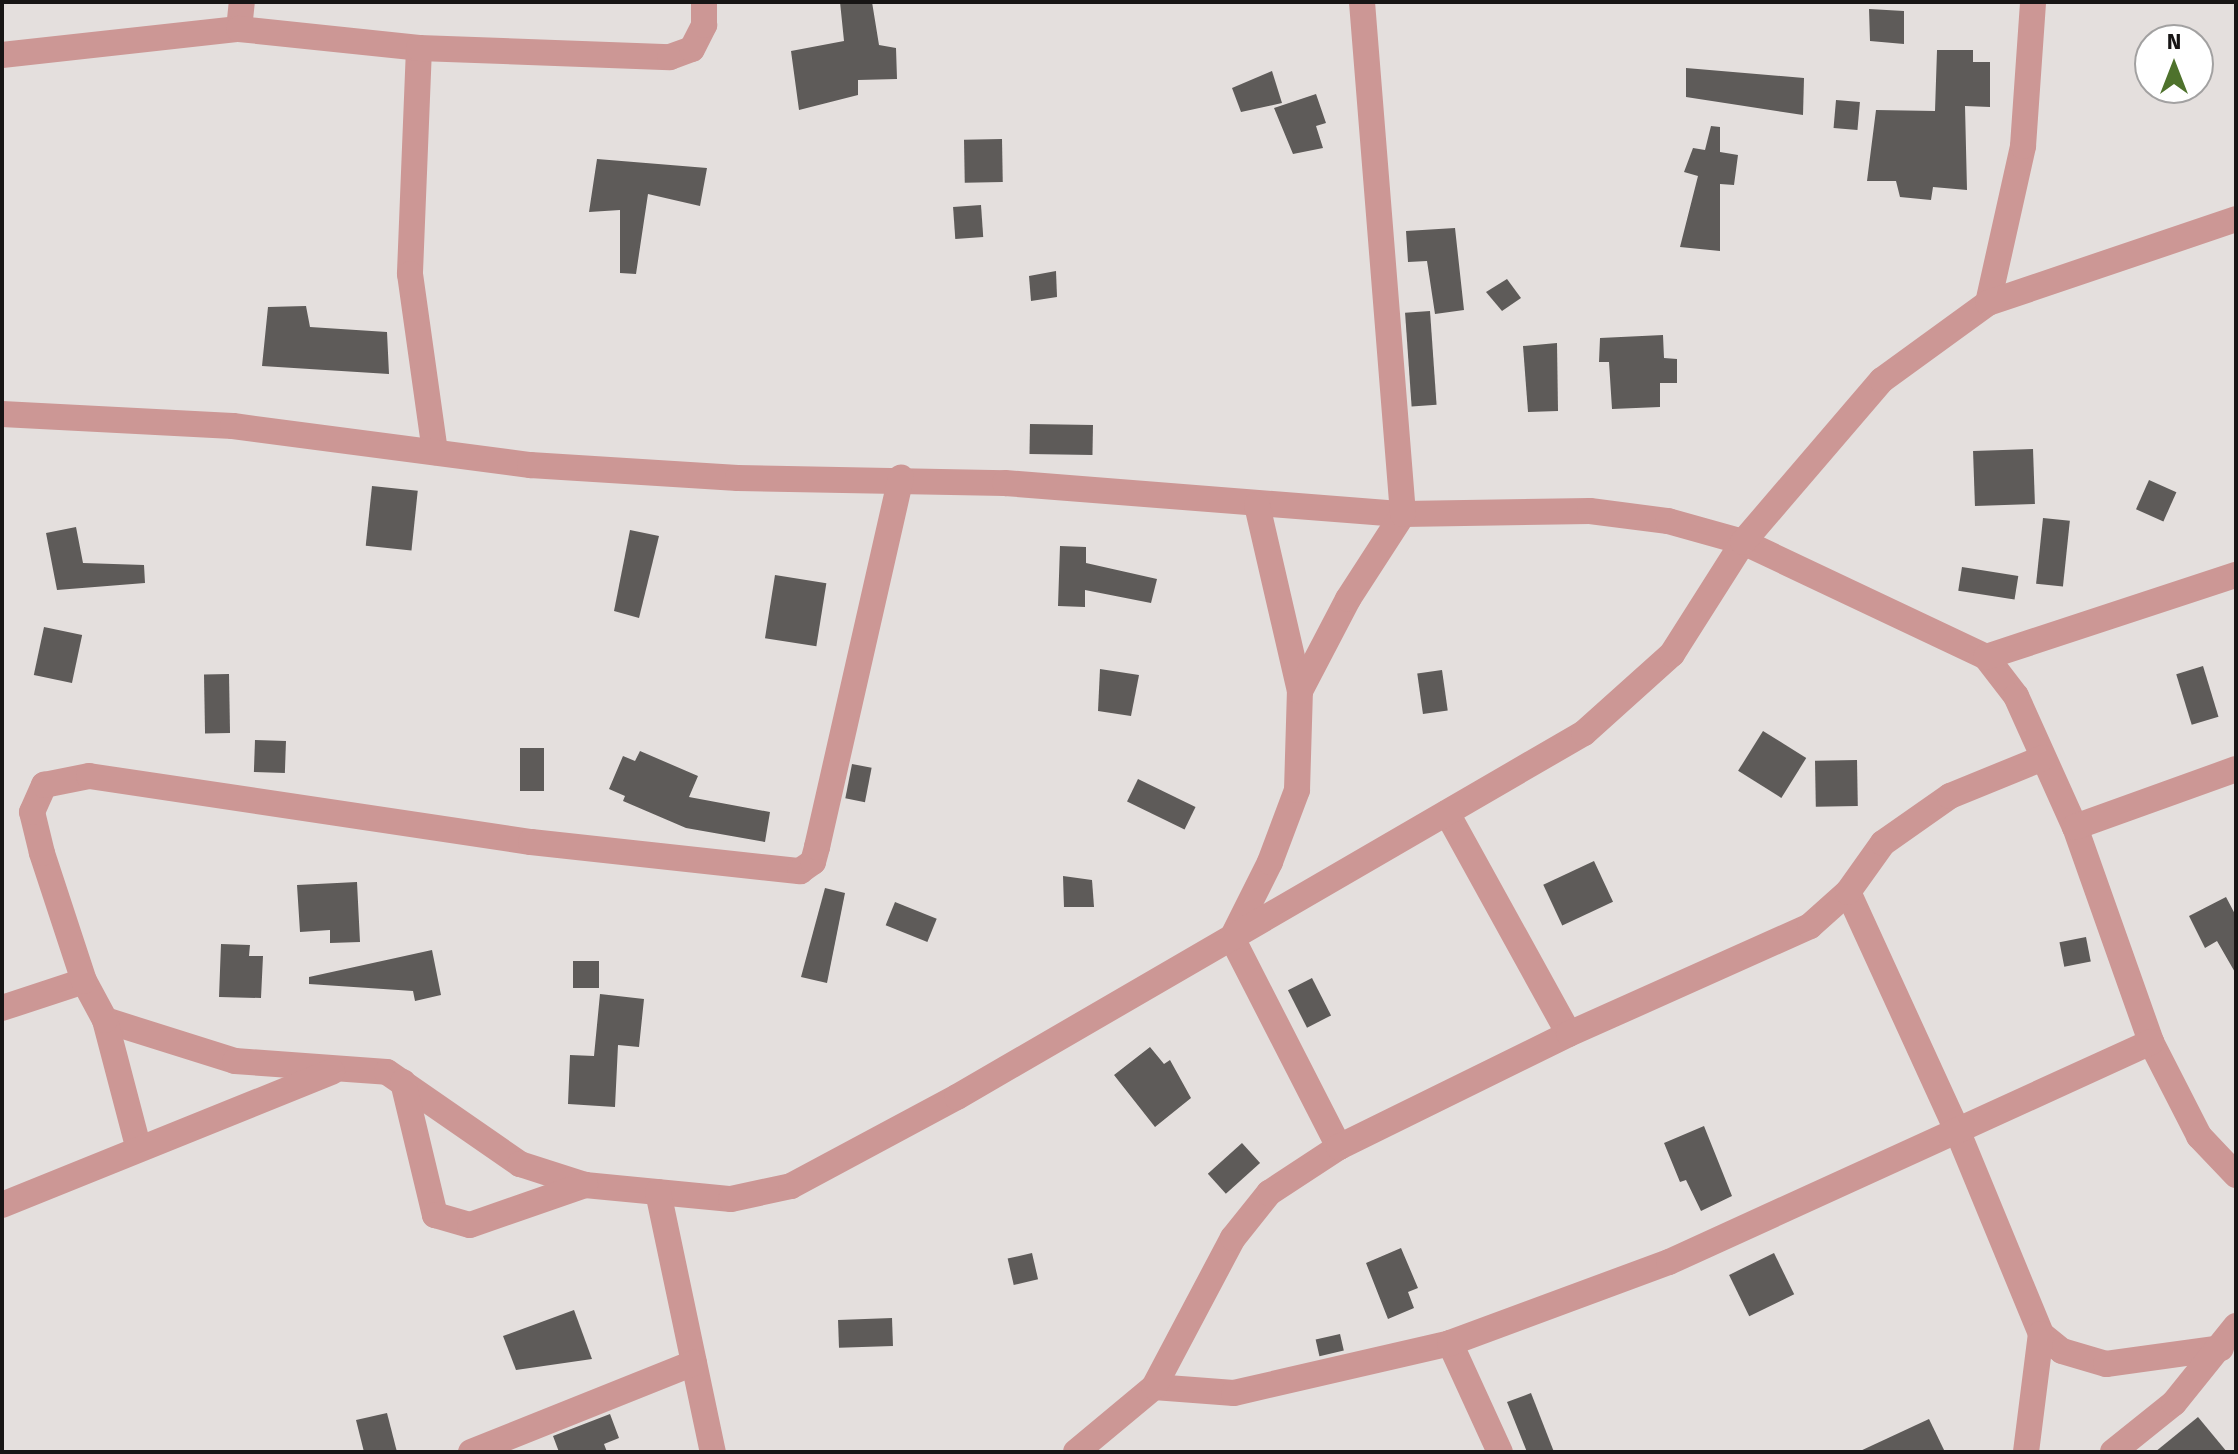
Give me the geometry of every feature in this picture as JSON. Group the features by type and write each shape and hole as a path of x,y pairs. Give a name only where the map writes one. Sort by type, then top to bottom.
{"street":[{"path":"239,29 242,2"},
{"path":"2,55 239,29 419,48 670,57 692,49 704,25 704,2"},
{"path":"1300,691 1348,599 1403,514 1362,2"},
{"path":"1988,303 2023,146 2033,2"},
{"path":"419,48 410,274 435,452"},
{"path":"105,1020 235,1061 371,1067 403,1082 520,1164 585,1185 731,1199 791,1186 1232,938 1584,733 1635,692 1672,654 1743,542 1882,380 1988,303 2236,219"},
{"path":"2,414 233,426 530,465 723,478 901,477 1403,514 1590,511 1668,521 1743,542 1986,657 2016,696 2075,827 2151,1042 2199,1136 2236,1175"},
{"path":"138,1146 105,1020 84,981 32,812 44,785 64,777 89,776 531,842 800,871 813,862 817,847 901,477"},
{"path":"1232,938 1270,862 1297,790 1300,691 1257,505"},
{"path":"1986,657 2236,575"},
{"path":"1076,1452 1154,1387 1233,1238 1269,1193 1339,1147 1569,1034 1810,926 1848,892 1883,843 1950,796 2043,758"},
{"path":"2075,827 2236,769"},
{"path":"1447,813 1569,1034"},
{"path":"1848,892 1957,1130 2041,1334 2062,1351 2106,1364 2229,1337"},
{"path":"1232,938 1339,1147"},
{"path":"2,1008 84,981"},
{"path":"1154,1387 1234,1393 1450,1343 1669,1262 2151,1042"},
{"path":"2,1205 138,1146 341,1068"},
{"path":"403,1082 435,1215 470,1225 585,1185"},
{"path":"658,1192 713,1452"},
{"path":"2026,1452 2041,1334"},
{"path":"2113,1452 2174,1403 2229,1337"},
{"path":"1450,1343 1500,1452"},
{"path":"471,1452 694,1363"}],"building":[{"path":"840,2 872,2 879,45 896,48 897,79 858,80 858,95 799,110 791,51 844,41"},
{"path":"1869,9 1904,11 1904,44 1870,41"},
{"path":"1937,50 1973,50 1973,62 1990,62 1990,107 1965,106 1967,190 1933,187 1931,200 1900,197 1896,181 1867,181 1876,110 1935,111"},
{"path":"1686,68 1804,78 1803,115 1686,97"},
{"path":"1272,71 1282,103 1241,112 1232,88"},
{"path":"1316,94 1326,123 1316,126 1323,148 1293,154 1274,108"},
{"path":"1836,100 1860,102 1857,130 1834,128"},
{"path":"1711,126 1720,127 1720,152 1738,155 1734,185 1720,184 1720,251 1680,247 1698,176 1684,172 1693,148 1705,150"},
{"path":"1002,139 1003,182 965,183 964,140"},
{"path":"597,159 707,168 700,206 648,194 636,274 620,273 620,210 589,212"},
{"path":"981,205 983,237 955,239 953,207"},
{"path":"1455,228 1464,310 1435,314 1427,261 1408,262 1406,231"},
{"path":"1056,271 1057,297 1031,301 1029,276"},
{"path":"1507,279 1521,298 1502,311 1486,292"},
{"path":"306,306 310,327 387,332 389,374 262,366 268,307"},
{"path":"1430,311 1437,405 1412,407 1405,313"},
{"path":"1663,335 1664,358 1677,359 1677,383 1660,383 1660,407 1612,409 1609,362 1599,362 1600,338"},
{"path":"1557,343 1558,411 1528,412 1523,346"},
{"path":"1030,424 1093,425 1092,455 1029,454"},
{"path":"2033,449 2035,504 1975,506 1973,451"},
{"path":"2149,480 2176,492 2163,521 2136,509"},
{"path":"372,486 418,491 411,550 366,546"},
{"path":"2043,518 2070,521 2063,586 2036,584"},
{"path":"76,527 83,563 144,565 145,583 57,590 46,533"},
{"path":"630,530 659,536 639,618 614,611"},
{"path":"1060,546 1086,547 1086,563 1157,579 1151,603 1085,590 1085,607 1058,606"},
{"path":"1962,567 2018,576 2015,600 1958,591"},
{"path":"775,575 826,583 816,646 765,638"},
{"path":"44,627 82,635 72,683 34,675"},
{"path":"2203,666 2218,717 2192,725 2176,674"},
{"path":"1100,669 1139,675 1131,716 1098,711"},
{"path":"1442,670 1448,711 1423,714 1417,673"},
{"path":"204,674 229,674 230,733 205,733"},
{"path":"1763,731 1806,758 1781,798 1738,771"},
{"path":"255,740 286,741 285,773 254,772"},
{"path":"520,748 544,748 544,791 520,791"},
{"path":"640,751 698,776 689,797 770,812 765,842 686,828 623,801 625,796 609,789 623,756 635,761"},
{"path":"1857,760 1858,806 1816,807 1815,761"},
{"path":"852,764 872,768 865,802 845,798"},
{"path":"1138,779 1196,807 1185,830 1127,801"},
{"path":"1594,861 1613,902 1562,925 1543,885"},
{"path":"1063,876 1092,880 1094,907 1064,907"},
{"path":"357,882 360,942 330,943 330,930 300,932 297,885"},
{"path":"825,888 845,893 827,983 801,977"},
{"path":"2226,897 2236,916 2236,974 2217,941 2205,948 2189,916"},
{"path":"895,902 937,919 927,942 886,925"},
{"path":"2086,937 2091,962 2064,967 2059,942"},
{"path":"221,944 250,945 249,956 263,956 261,998 219,997"},
{"path":"432,950 441,995 415,1001 413,991 309,984 309,977"},
{"path":"573,961 599,961 599,988 573,988"},
{"path":"1312,978 1331,1015 1307,1028 1288,990"},
{"path":"600,994 644,999 639,1047 618,1045 615,1107 568,1104 570,1055 594,1056"},
{"path":"1150,1047 1164,1064 1170,1060 1191,1098 1155,1127 1114,1075"},
{"path":"1704,1126 1732,1196 1701,1211 1686,1180 1680,1182 1664,1143"},
{"path":"1242,1143 1260,1163 1226,1194 1208,1174"},
{"path":"1401,1248 1418,1288 1408,1292 1414,1308 1388,1319 1366,1263"},
{"path":"1032,1253 1038,1279 1014,1285 1008,1259"},
{"path":"1774,1253 1794,1294 1749,1316 1729,1275"},
{"path":"574,1310 592,1359 516,1370 503,1336"},
{"path":"892,1318 893,1346 839,1348 838,1320"},
{"path":"1340,1334 1344,1351 1319,1356 1316,1340"},
{"path":"1531,1393 1554,1452 1527,1452 1507,1402"},
{"path":"387,1413 397,1452 364,1452 356,1420"},
{"path":"610,1414 619,1438 604,1444 607,1452 559,1452 553,1436"},
{"path":"2198,1417 2227,1452 2155,1452"},
{"path":"1929,1419 1945,1452 1858,1452"}]}
